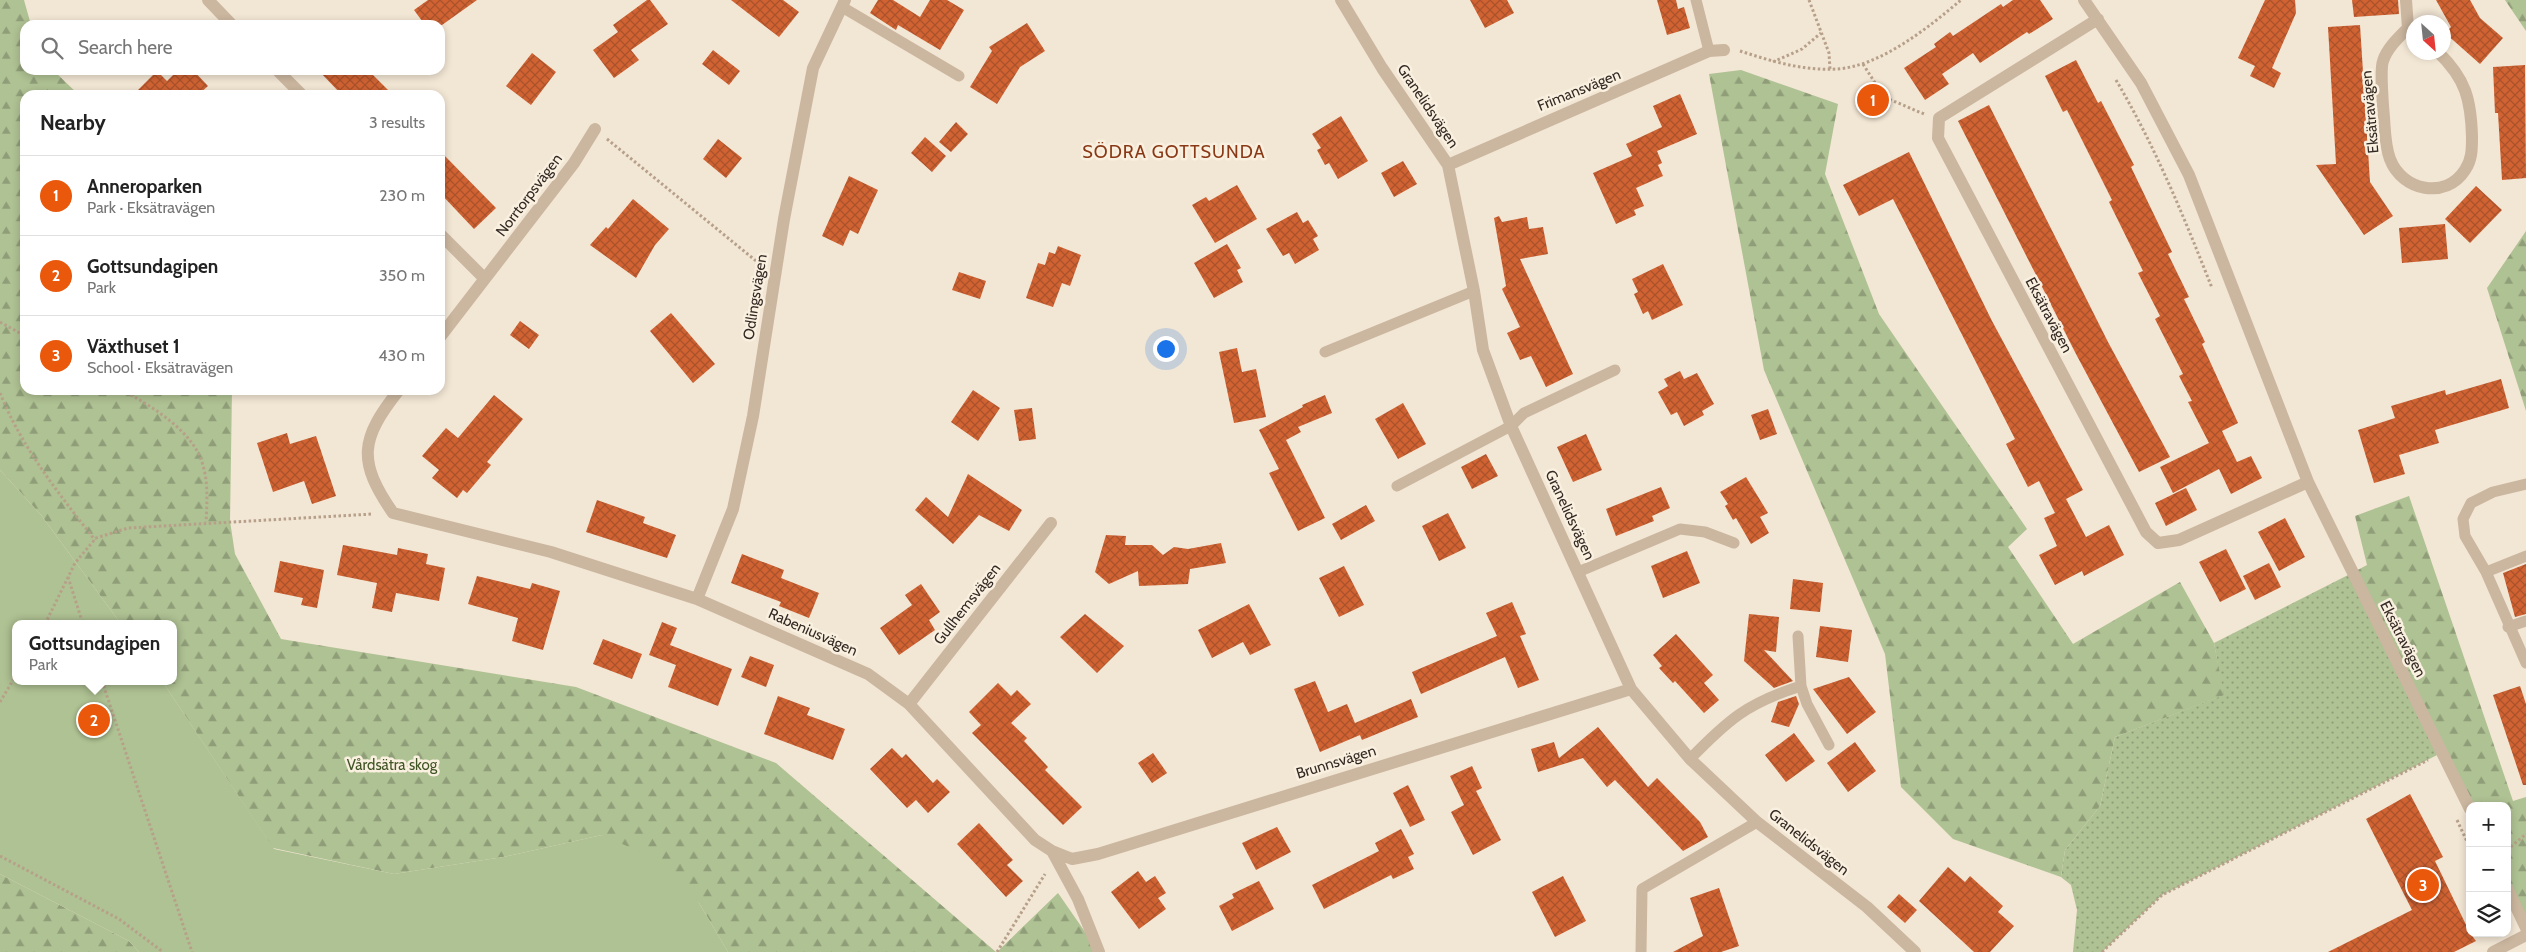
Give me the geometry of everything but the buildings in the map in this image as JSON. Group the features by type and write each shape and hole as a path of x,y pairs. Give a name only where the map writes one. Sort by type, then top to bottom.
{"street":[{"path":"208,0 227,20"},
{"name":"Granelidsvägen","path":"1341,0 1382,68 1448,164 1474,291 1483,350 1511,426 1631,689 1690,759 1757,822 1866,907 1915,952"},
{"name":"Eksätravägen","path":"2084,0 2141,83 2189,175 2308,482 2467,802"},
{"name":"Eksätravägen","path":"2406,0 2408,15"},
{"name":"Odlingsvägen","path":"696,599 733,509 753,416 775,276 813,68 844,3"},
{"path":"1939,118 2098,19"},
{"name":"Eksätravägen","path":"2406,34 2394,42 2382,61 2386,144 2390,160 2401,176 2415,186 2432,190 2454,182 2465,170 2472,156 2469,98 2462,80 2445,60"},
{"name":"Frimansvägen","path":"1448,164 1709,51 1724,50"},
{"path":"282,75 297,90"},
{"name":"Eksätravägen","path":"1939,118 1938,138 2146,532 2158,543 2179,540 2308,482"},
{"name":"Norrtorpsvägen","path":"445,329 574,163 595,129"},
{"path":"445,239 484,278"},
{"path":"393,513 373,478 368,463 367,442 378,416 395,395"},
{"name":"Rabeniusvägen","path":"393,513 551,552 696,599 868,674 909,704 1035,840 1052,852 1078,900 1099,952"},
{"name":"Gullhemsvägen","path":"909,704 1051,524"},
{"name":"Brunnsvägen","path":"1052,852 1072,858 1098,854 1631,689"},
{"path":"2509,892 2526,928"},
{"path":"2493,952 2526,934"}],"lane":[{"path":"1696,0 1709,51"},
{"path":"844,3 959,76"},
{"path":"1325,352 1474,291"},
{"path":"1397,486 1511,426 1524,413 1615,370"},
{"path":"2526,484 2493,492 2471,503 2463,518 2465,536 2486,572 2508,627 2526,663"},
{"path":"1578,572 1680,529 1706,532 1734,543"},
{"path":"2486,572 2526,556"},
{"path":"2508,627 2526,621"},
{"path":"1798,636 1801,686 1807,704 1829,745"},
{"path":"1690,759 1726,722 1753,705 1801,686"},
{"path":"1641,952 1642,889 1757,822"}],"path":[{"path":"1809,0 1829,53 1830,69"},
{"path":"1724,50 1742,52 1773,62 1830,69 1863,64 1897,47 1961,0"},
{"path":"1773,62 1802,49 1822,33"},
{"path":"1863,64 1884,97 1920,114 1939,118"},
{"path":"595,129 775,276"},
{"path":"0,322 20,333"},
{"path":"0,393 11,420 44,474 94,540"},
{"path":"131,395 152,407 186,437 200,457 207,486 206,522"},
{"path":"47,620 75,563 94,540 128,528 206,522 393,513"},
{"path":"68,577 82,620"},
{"path":"0,702 12,682"},
{"path":"103,685 192,952"},
{"path":"2102,952 2162,895 2429,759"},
{"path":"2511,847 2526,834"},
{"path":"997,952 1047,871 1052,852"},
{"path":"0,856 119,919 163,952"}],"green space":[{"name":"Vårdsätra skog","path":"0,0 24,0 30,20 20,20 20,75 58,75 74,90 20,90 20,395 232,395 230,521 235,554 281,639 576,687 776,763 996,952 728,952 699,903 602,835 503,857 394,874 273,848 165,685 177,685 177,620 118,620 41,515 0,470"},
{"path":"2505,0 2526,0 2526,31"},
{"path":"1741,70 1838,104 1825,174 1879,314 2027,529 2008,547 2073,644 2180,582 2214,643 2224,695 2115,737 2100,806 2065,850 2061,877 1953,839 1901,787 1885,654 1764,370 1709,74"},
{"path":"2526,231 2526,411 2487,288"},
{"path":"0,470 41,515 118,620 12,620 12,685 165,685 274,849 394,874 503,857 602,835 665,863 699,903 728,952 139,952 129,941 0,874"},
{"path":"2409,496 2513,801 2526,797 2526,928 2511,896 2511,802 2468,802 2352,573 2367,565 2355,516"},
{"path":"2352,573 2443,752 2162,895 2102,952 2073,952 2077,910 2071,885 2061,877 2065,850 2100,806 2115,737 2223,695 2214,643"},
{"path":"0,874 129,941 139,952 0,952"},
{"path":"1058,893 1099,952 997,952"}],"place":[{"name":"Anneroparken","path":"1873,100"},
{"name":"Gottsundagipen","path":"94,720"},
{"name":"Växthuset 1","path":"2423,885"}],"district":[{"name":"SÖDRA GOTTSUNDA","path":"1174,152"}]}
